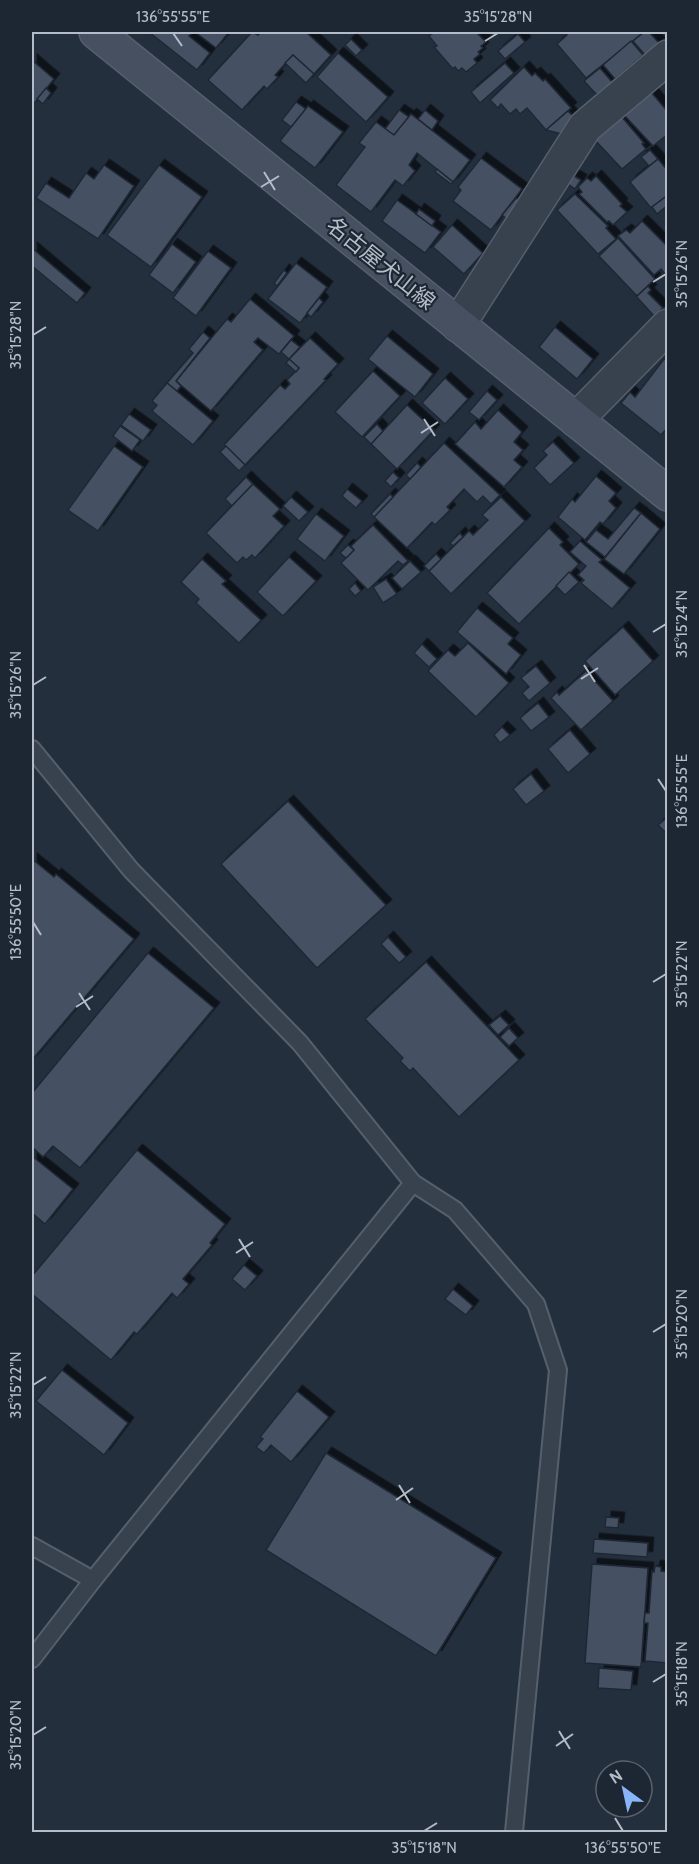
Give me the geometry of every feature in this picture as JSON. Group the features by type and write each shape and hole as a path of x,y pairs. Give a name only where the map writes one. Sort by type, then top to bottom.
{"main road":[{"name":"名古屋犬山線","path":"96,32 668,494"}],"street":[{"path":"458,325 585,127 668,57"},
{"path":"576,420 668,326"}],"lane":[{"path":"32,749 131,870 300,1042 414,1183 455,1210 536,1304 558,1370 513,1833"},
{"path":"32,1659 93,1580 414,1183"},
{"path":"32,1545 93,1580"}],"building":[{"path":"149,32 192,33 189,36 210,53 197,70"},
{"path":"195,32 229,32 216,48"},
{"path":"252,32 258,35 261,32 306,32 331,55 314,74 293,55 275,75 278,77 267,89 264,86 242,110 208,80"},
{"path":"434,32 476,32 486,42 478,52 480,54 474,59 477,63 466,72 462,68 458,71 455,67 453,69 434,47 437,46 429,36"},
{"path":"564,32 644,32 586,78 557,44 567,35"},
{"path":"644,32 649,32 659,43 645,55 633,41"},
{"path":"518,34 525,42 505,59 498,51"},
{"path":"351,39 362,50 356,56 345,45"},
{"path":"631,41 643,55 615,79 603,65"},
{"path":"338,53 388,97 366,122 317,77"},
{"path":"293,55 314,74 306,83 285,63"},
{"path":"32,60 54,79 32,106"},
{"path":"505,63 514,73 480,103 471,92"},
{"path":"524,67 532,76 535,73 543,81 545,79 571,108 546,130 527,108 520,114 516,109 510,114 501,104 498,108 490,100"},
{"path":"600,68 613,83 597,95 584,81"},
{"path":"46,88 51,93 43,104 37,99"},
{"path":"651,92 668,112 668,134 653,146 624,115"},
{"path":"296,102 306,109 291,127 282,120"},
{"path":"308,106 343,132 315,168 280,141"},
{"path":"399,110 409,117 394,135 385,129"},
{"path":"425,110 438,121 432,130 418,119"},
{"path":"568,111 577,120 562,134 546,130"},
{"path":"411,114 470,160 453,182 417,153 409,165 415,171 403,186 395,180 371,212 336,185 365,147 359,143 376,122 394,135"},
{"path":"622,117 644,143 642,144 646,149 622,169 594,139"},
{"path":"650,150 658,159 649,166 641,157"},
{"path":"481,158 522,189 491,230 453,201 461,190 458,187"},
{"path":"658,159 668,171 668,195 651,208 630,182"},
{"path":"104,165 134,186 98,239 36,198 46,183 69,198 86,173 94,179"},
{"path":"159,165 202,197 151,267 107,235"},
{"path":"437,169 453,182 451,184 435,172"},
{"path":"574,176 581,180 575,189 568,184"},
{"path":"596,176 627,212 613,225 607,222 579,194 582,192 578,187 587,178 591,181"},
{"path":"575,194 608,226 606,228 616,239 598,254 557,210"},
{"path":"668,195 668,205 657,214 652,207"},
{"path":"516,198 520,201 507,219 502,215"},
{"path":"397,200 441,232 425,253 382,221"},
{"path":"419,209 435,221 432,226 416,214"},
{"path":"642,221 668,247 666,275 661,269 654,275 618,236 626,230 630,233"},
{"path":"452,225 483,253 464,274 433,247"},
{"path":"618,238 655,279 637,296 599,256"},
{"path":"172,244 196,262 173,293 149,275"},
{"path":"32,248 85,293 77,303 32,266"},
{"path":"208,251 231,268 196,316 173,298"},
{"path":"296,263 327,287 300,323 268,299"},
{"path":"284,270 287,273 277,286 274,283"},
{"path":"648,286 651,290 648,293 663,308 654,316 635,295 637,296"},
{"path":"319,298 323,302 311,317 307,313"},
{"path":"250,299 294,336 279,354 258,338 254,342 263,350 211,411 176,381 227,319 231,322"},
{"path":"555,327 593,359 577,379 539,347"},
{"path":"203,332 210,338 176,381 181,386 177,391 167,383 193,353 189,349"},
{"path":"387,336 433,374 415,397 368,359"},
{"path":"310,338 338,364 324,379 326,380 245,465 224,445 280,385 285,389 290,384 287,380 299,368 289,359"},
{"path":"291,340 300,347 289,359 281,352"},
{"path":"289,359 299,368 296,372 286,363"},
{"path":"664,359 668,361 668,427 661,435 621,403 630,392 635,397"},
{"path":"373,371 400,396 362,437 335,412"},
{"path":"445,378 468,399 445,424 422,403"},
{"path":"167,383 213,421 193,445 152,411 157,405 152,401"},
{"path":"487,391 497,400 479,420 469,412"},
{"path":"407,405 434,430 397,469 371,444"},
{"path":"498,410 522,432 514,442 523,450 514,460 522,467 504,487 455,444 475,422 481,429"},
{"path":"129,414 151,430 143,441 121,425"},
{"path":"377,424 383,431 371,444 364,437"},
{"path":"120,426 140,440 132,451 113,436"},
{"path":"553,442 574,463 550,485 534,468 547,455 543,451"},
{"path":"444,443 500,495 491,504 483,496 477,502 464,489 447,507 450,510 435,525 432,522 407,548 374,517"},
{"path":"114,446 143,467 98,531 68,510"},
{"path":"226,446 245,465 239,471 220,452"},
{"path":"417,463 421,467 410,479 406,475"},
{"path":"393,472 399,478 391,487 385,481"},
{"path":"596,476 616,493 609,501 616,508 585,540 558,517 572,499 575,502"},
{"path":"246,477 253,484 232,506 225,499"},
{"path":"253,484 280,509 273,516 284,526 255,558 252,555 246,560 243,557 237,563 206,533"},
{"path":"347,489 362,501 356,508 342,496"},
{"path":"390,494 393,497 374,517 371,514"},
{"path":"291,497 308,512 299,521 283,506"},
{"path":"501,497 525,521 451,594 429,571 469,531 473,535 488,520 482,515"},
{"path":"634,508 641,513 605,557 586,542 596,530 608,539"},
{"path":"641,513 660,529 624,574 604,559"},
{"path":"316,514 344,536 325,561 297,539"},
{"path":"373,525 408,561 403,565 398,561 368,590 341,563 354,550 351,546"},
{"path":"549,528 563,542 560,545 579,564 519,624 487,593"},
{"path":"460,533 463,537 453,546 450,543"},
{"path":"580,541 602,560 599,562 630,588 612,609 581,583 584,580 578,575 586,566 570,552"},
{"path":"348,545 354,550 346,558 340,553"},
{"path":"436,554 441,559 429,571 424,566"},
{"path":"289,557 316,581 283,616 257,592"},
{"path":"202,559 226,581 222,584 261,620 239,643 196,603 199,599 181,582"},
{"path":"410,561 421,572 402,589 392,578"},
{"path":"569,572 579,582 565,595 556,586"},
{"path":"386,579 397,594 383,603 373,587"},
{"path":"355,583 361,591 355,596 349,589"},
{"path":"477,608 513,638 508,644 521,655 506,674 457,632"},
{"path":"623,627 653,661 615,695 585,661"},
{"path":"468,643 509,683 476,717 428,671 448,650 455,656"},
{"path":"422,644 437,659 429,667 414,653"},
{"path":"536,666 550,683 529,701 522,693 529,687 521,678"},
{"path":"586,671 613,701 581,730 551,698 557,692 559,695"},
{"path":"538,703 549,717 531,731 520,718"},
{"path":"502,727 510,735 500,743 494,735"},
{"path":"570,730 590,754 568,773 548,749"},
{"path":"531,774 544,791 526,805 513,789"},
{"path":"288,801 386,905 317,968 221,864"},
{"path":"668,817 668,835 658,825"},
{"path":"32,859 54,877 56,874 134,939 32,1060"},
{"path":"388,937 406,957 399,963 381,944"},
{"path":"148,953 214,1008 80,1168 53,1146 43,1157 32,1147 32,1093"},
{"path":"426,962 519,1060 459,1117 413,1068 410,1071 400,1061 403,1058 365,1019"},
{"path":"500,1016 509,1025 498,1035 489,1025"},
{"path":"509,1028 518,1038 509,1046 500,1037"},
{"path":"137,1150 225,1224 210,1243 212,1245 183,1279 189,1284 177,1298 172,1293 137,1334 134,1332 111,1360 32,1294 32,1276"},
{"path":"32,1156 73,1189 45,1224 32,1213"},
{"path":"244,1265 257,1276 245,1290 232,1279"},
{"path":"453,1289 473,1306 466,1315 445,1299"},
{"path":"62,1370 128,1423 104,1455 36,1401"},
{"path":"297,1391 329,1417 291,1462 271,1445 264,1453 256,1447 263,1439 260,1437"},
{"path":"326,1453 496,1558 436,1656 266,1550"},
{"path":"606,1517 619,1518 618,1528 605,1527"},
{"path":"594,1539 648,1543 647,1557 593,1553"},
{"path":"592,1564 648,1568 641,1667 585,1663"},
{"path":"655,1566 661,1567 661,1571 668,1572 668,1663 645,1661 648,1623 644,1623 645,1613 649,1613 652,1571 654,1572"},
{"path":"599,1668 633,1671 631,1690 598,1688"}]}
